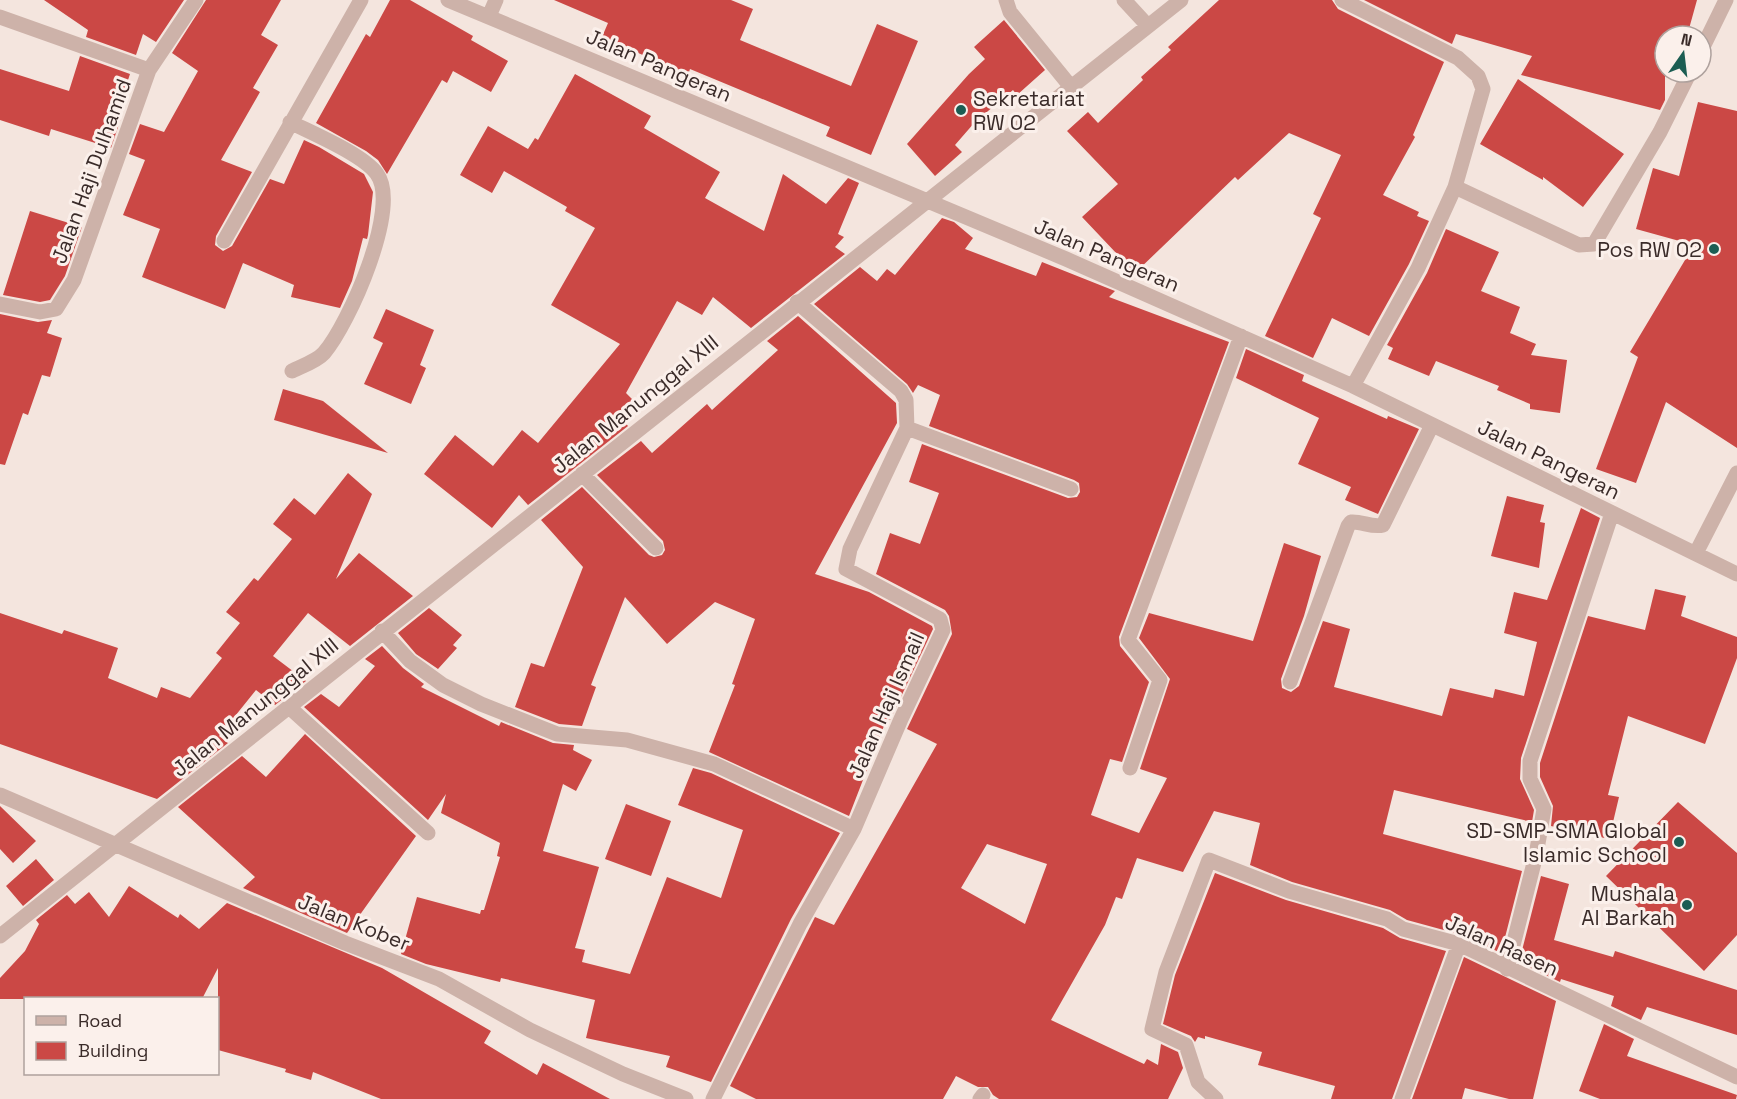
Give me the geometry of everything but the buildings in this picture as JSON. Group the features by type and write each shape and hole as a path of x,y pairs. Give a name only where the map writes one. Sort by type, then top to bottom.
{"street":[{"name":"Jalan Haji Dulhamid","path":"0,304 40,312 56,309 74,280 149,70 196,0"},
{"path":"224,241 360,0"},
{"name":"Jalan Pangeran","path":"448,0 1241,336 1353,386 1737,574"},
{"path":"489,16 496,0"},
{"path":"1006,0 1010,12 1071,87"},
{"path":"1124,0 1148,26"},
{"name":"Jalan Manunggal XIII","path":"0,936 797,302 1181,0"},
{"path":"1342,0 1458,58 1478,76 1483,89 1455,187 1418,268 1353,386"},
{"path":"1713,27 1726,0"},
{"path":"0,17 149,70"},
{"path":"1455,187 1580,245 1594,244 1660,132 1684,84"},
{"path":"290,122 351,153 377,172 384,188 379,230 367,272 347,319 323,355 292,371"},
{"name":"Jalan Haji Ismail","path":"713,1099 800,924 854,829 901,719 943,630 940,619 846,569 850,549 906,428 906,400 901,391 797,302"},
{"path":"1130,768 1160,680 1128,640 1241,336"},
{"path":"1290,682 1348,526 1351,522 1358,521 1377,527 1383,525 1432,425"},
{"path":"906,428 1071,489"},
{"path":"1696,553 1737,473"},
{"path":"582,474 656,548"},
{"path":"1507,969 1536,855 1544,809 1530,779 1530,761 1612,513"},
{"path":"382,631 410,661 426,673 443,685 481,704 557,734 627,740 714,765 854,829"},
{"path":"289,707 428,833"},
{"name":"Jalan Kober","path":"0,795 345,943 439,979 530,1030 680,1098"},
{"name":"Jalan Rasen","path":"1216,1099 1198,1082 1186,1045 1152,1029 1166,972 1209,860 1288,891 1387,919 1403,928 1459,944 1507,969 1737,1077"},
{"path":"1402,1099 1459,944"}],"place":[{"name":"Sekretariat RW 02","path":"961,110"},
{"name":"Pos RW 02","path":"1714,249"},
{"name":"SD-SMP-SMA Global Islamic School","path":"1679,842"},
{"name":"Mushala Al Barkah","path":"1687,905"}]}
